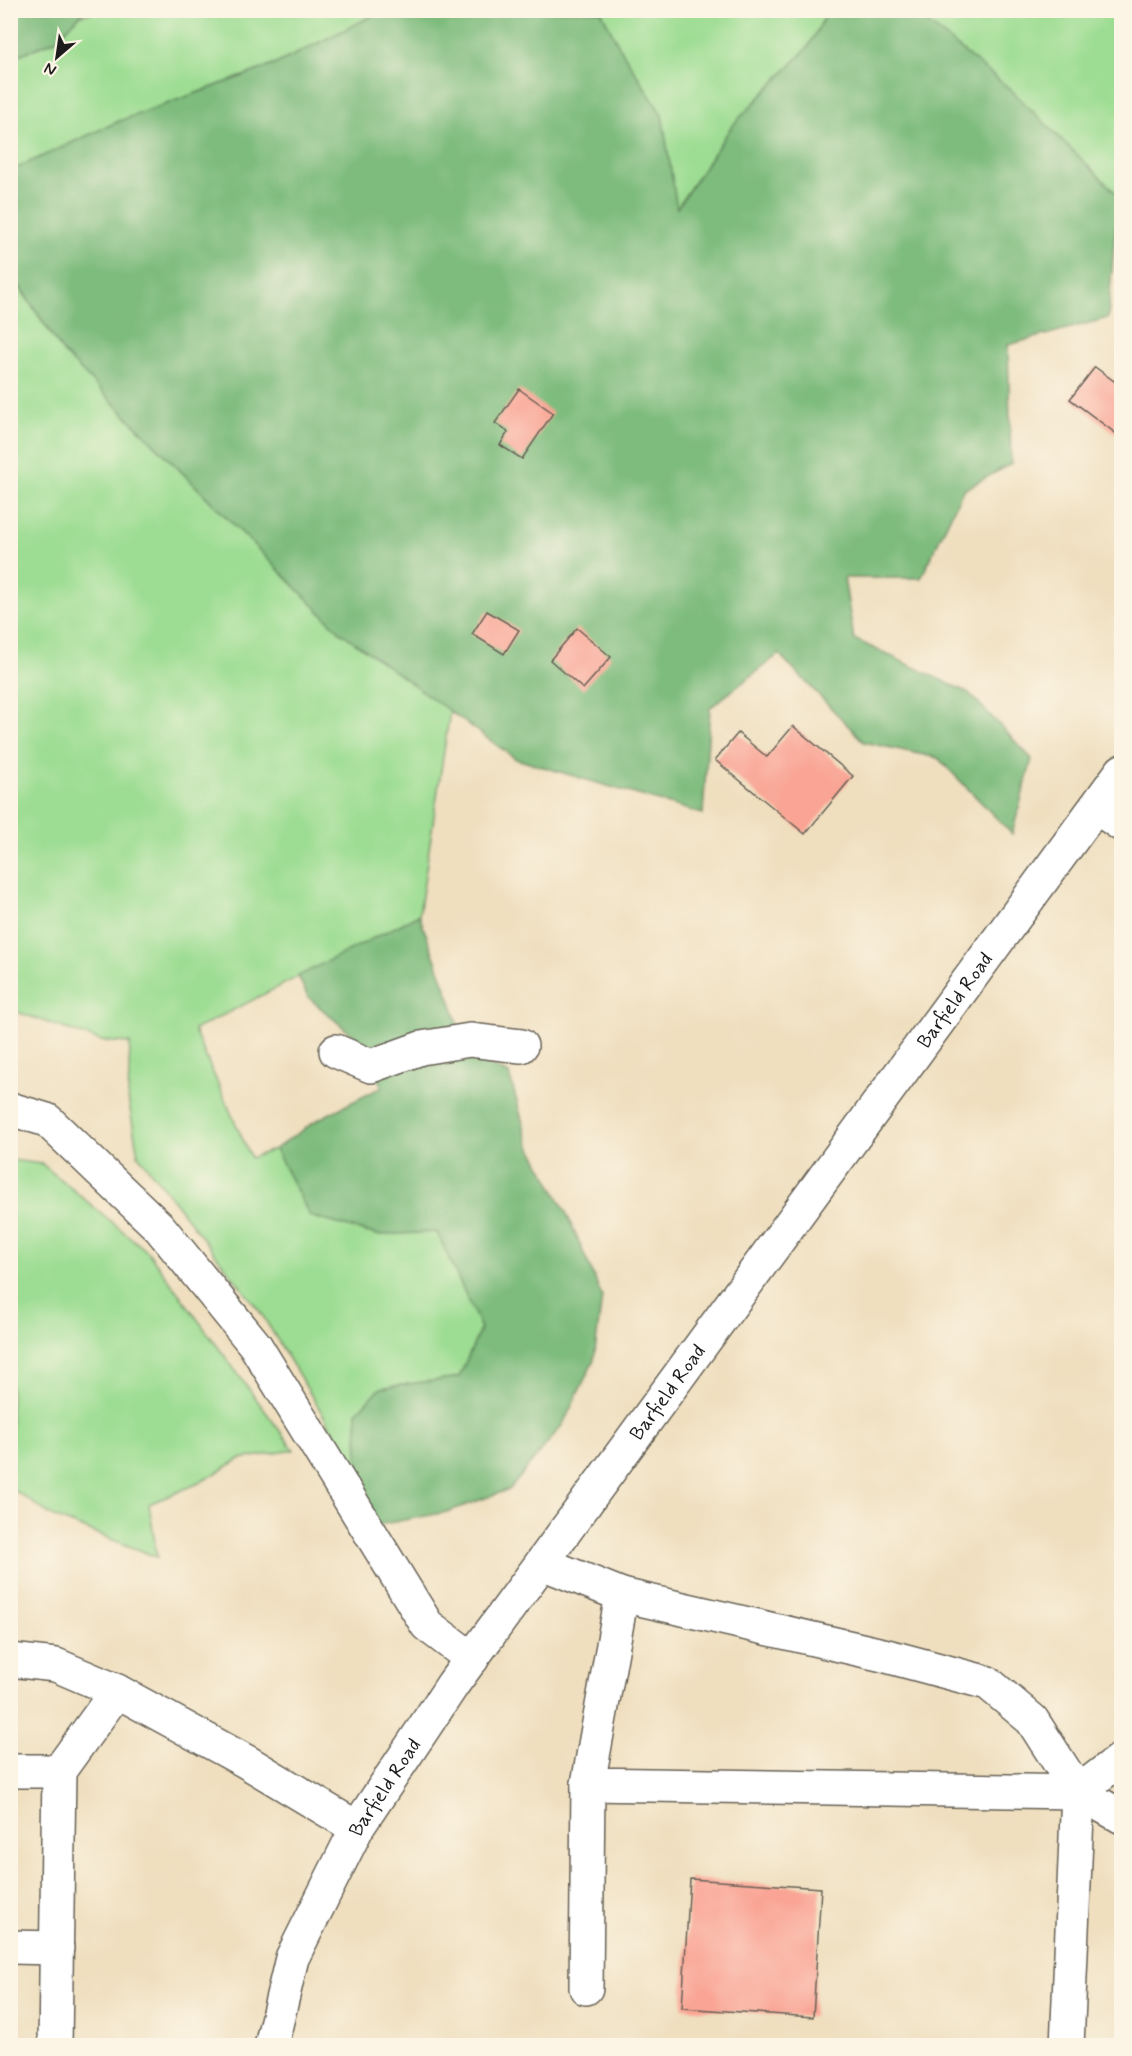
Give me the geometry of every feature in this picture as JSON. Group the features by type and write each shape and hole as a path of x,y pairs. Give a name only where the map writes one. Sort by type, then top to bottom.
{"street":[{"name":"Barfield Road","path":"271,2046 292,1958 357,1828 472,1659 542,1563 1109,816 1122,771"},
{"path":"336,1051 371,1066 421,1048 470,1040 521,1046"},
{"path":"10,1109 46,1120 160,1228 255,1344 427,1625 472,1659"},
{"path":"542,1563 622,1595 883,1655 988,1683 1032,1720 1078,1792 1122,1817"},
{"path":"586,1988 588,1784 622,1595"},
{"path":"10,1660 56,1665 117,1691 247,1762 357,1828"},
{"path":"55,2046 59,1771 117,1691"},
{"path":"588,1784 1078,1792 1122,1758"},
{"path":"10,1771 59,1771"},
{"path":"1067,2046 1078,1792"},
{"path":"10,1947 57,1948"}],"green space":[{"path":"11,10 84,11 56,40 11,58"},
{"path":"103,10 382,11 276,64 117,122 11,171 11,58 56,40 78,16"},
{"path":"382,11 601,11 620,48 662,115 677,208 732,126 808,47 828,11 913,11 1011,90 1121,198 1121,213 1115,231 1108,318 1008,345 1011,464 963,490 921,578 844,578 854,639 969,693 1032,759 1012,834 938,758 864,742 779,654 710,708 703,814 516,759 339,631 63,352 11,273 10,171 117,122 276,64"},
{"path":"601,11 828,11 808,47 732,126 676,209 662,115 620,48"},
{"path":"913,11 1121,11 1121,198 1011,90"},
{"path":"10,273 63,352 339,631 450,711 419,915 194,1030 251,1158 275,1149 310,1216 377,1235 437,1232 481,1328 459,1377 381,1388 357,1411 358,1472 261,1313 138,1155 128,1098 130,1043 101,1041 11,1010"},
{"path":"419,915 454,1010 465,1055 509,1074 529,1144 566,1212 602,1296 594,1360 563,1424 510,1489 447,1512 378,1525 358,1472 357,1411 381,1388 459,1377 481,1328 437,1232 377,1235 310,1216 275,1149 319,1119 382,1087 359,1041 308,997 298,976"},
{"path":"11,1160 42,1164 148,1252 294,1450 240,1459 199,1483 149,1504 157,1557 54,1517 11,1488"}],"building":[{"path":"1095,367 1114,381 1122,371 1122,438 1070,399"},
{"path":"519,389 553,413 522,459 500,445 508,432 495,423"},
{"path":"487,611 519,630 504,654 472,634"},
{"path":"577,628 611,657 583,689 550,660"},
{"path":"793,726 853,776 805,834 715,760 738,733 767,757"},
{"path":"690,1879 821,1888 813,2017 682,2008"},
{"path":"813,2041 846,2044 846,2046 812,2046"}]}
